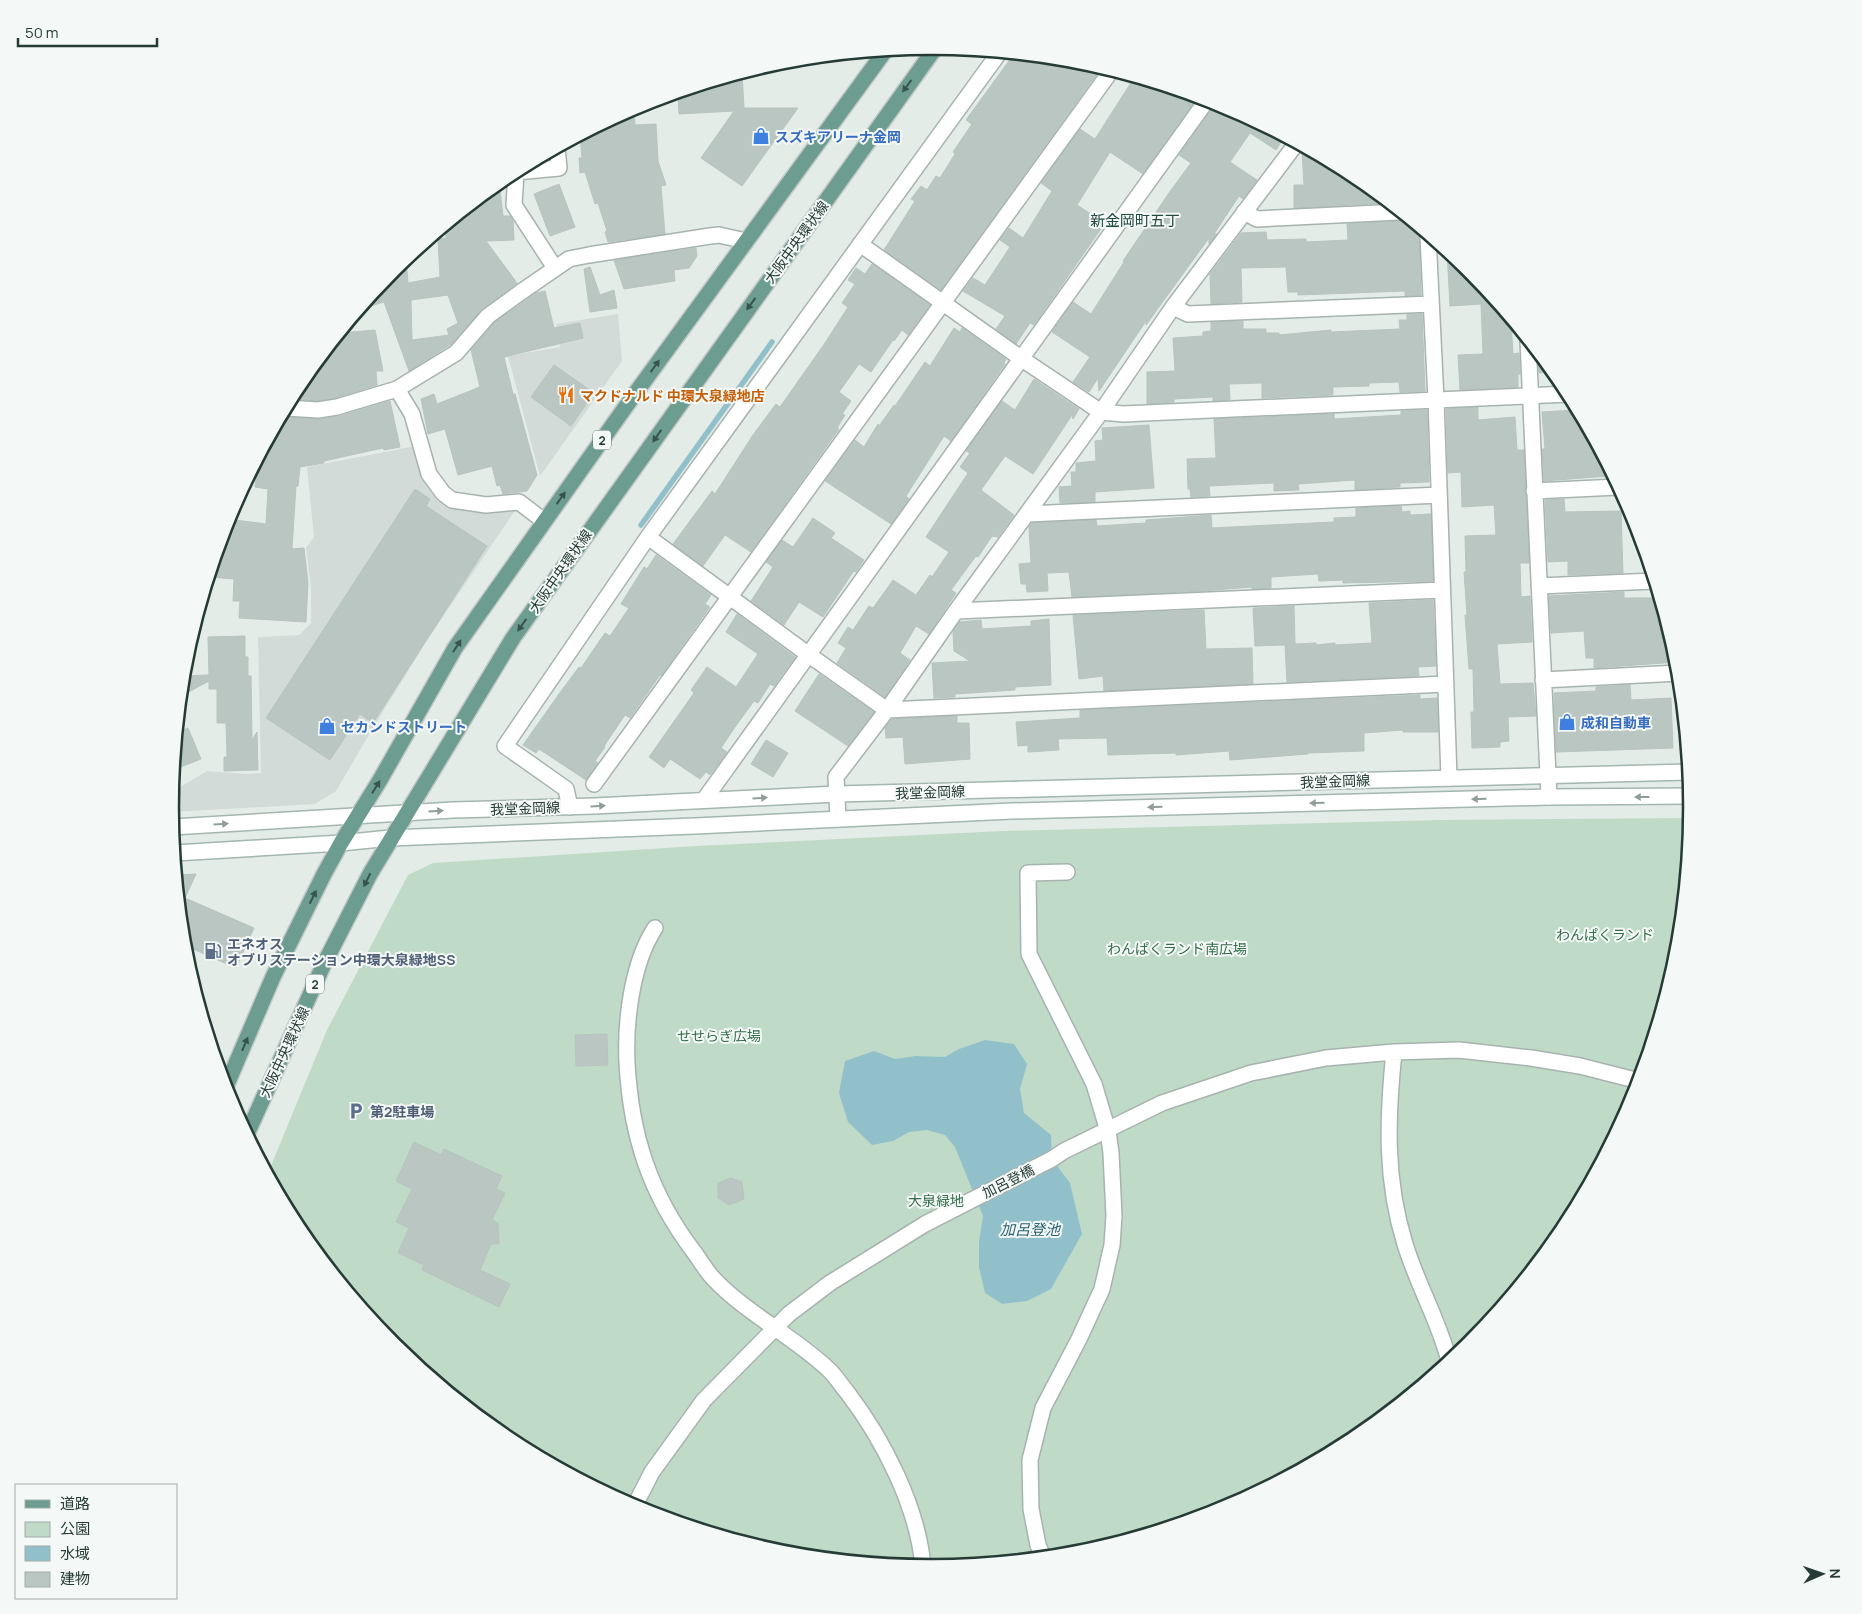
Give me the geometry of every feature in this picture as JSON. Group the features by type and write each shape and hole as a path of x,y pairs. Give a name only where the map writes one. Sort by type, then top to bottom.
{"main road":[{"name":"大阪中央環状線","path":"251,1126 323,966 370,874 390,838 513,638 930,55"},
{"name":"2","path":"230,1078 273,977 341,843 380,780 455,648 544,521 881,57"}],"street":[{"path":"570,807 566,789 505,746 648,537 994,58"},
{"path":"594,784 1107,76"},
{"path":"704,800 1203,106"},
{"path":"838,819 836,776 887,710 956,611 1028,514 1173,307 1293,148"},
{"path":"531,171 559,168 558,155"},
{"path":"515,180 514,205 555,268"},
{"path":"1244,212 1257,219 1392,212"},
{"path":"294,408 318,410 337,407 397,389 456,353 488,316 569,259 720,235 746,242"},
{"path":"1428,243 1436,400 1449,778"},
{"path":"860,244 1022,359 1101,412 1123,414 1559,394"},
{"path":"1173,307 1188,314 1431,304"},
{"path":"1528,349 1549,797"},
{"path":"397,389 412,414 429,474 443,493 452,500 486,505 519,502 544,521"},
{"path":"1534,490 1611,487"},
{"path":"1028,514 1439,495"},
{"path":"648,537 809,656 887,710 1446,684"},
{"path":"1539,586 1648,582"},
{"path":"956,611 1442,590"},
{"path":"1543,680 1671,673"},
{"name":"我堂金岡線","path":"180,827 406,813 837,794 1682,772"},
{"name":"我堂金岡線","path":"181,854 390,838 1012,810 1549,797 1683,796"},
{"path":"1041,1551 1031,1509 1030,1460 1044,1408 1102,1289 1112,1245 1114,1216 1108,1131 1094,1084 1030,954 1028,873 1066,872"},
{"path":"656,928 642,954 630,1006 626,1039 629,1093 637,1136 650,1179 678,1232 712,1277 828,1369 866,1417 897,1476 912,1516 921,1559"},
{"name":"加呂登橋","path":"638,1500 652,1472 704,1400 775,1327 830,1283 925,1224 1052,1159 1064,1151 1162,1103 1251,1073 1326,1058 1394,1052 1459,1050 1531,1058 1580,1066 1632,1079"},
{"path":"1394,1052 1388,1149 1392,1195 1405,1244 1447,1353"}],"shaded area":[{"path":"618,314 622,361 540,476 508,356 560,347 556,324"},
{"path":"416,446 449,506 489,513 516,509 428,639 336,791 315,804 179,812 180,787 207,771 245,774 261,773 258,637 299,635 311,623 311,587 306,548 314,537 307,467"}],"green space":[{"name":"大泉緑地","path":"1683,818 1677,905 1669,954 1643,1049 1626,1095 1582,1183 1528,1265 1463,1339 1427,1372 1389,1404 1349,1432 1307,1458 1264,1481 1219,1502 1173,1519 1126,1533 1078,1545 1029,1553 931,1559 882,1557 833,1553 784,1545 689,1519 643,1502 555,1458 513,1432 473,1404 435,1372 399,1339 334,1265 306,1225 271,1166 327,1030 408,875 433,863 696,846 1003,831 1441,820"}],"water":[{"name":"加呂登池","path":"985,1040 1014,1044 1027,1064 1020,1089 1024,1113 1051,1135 1052,1159 1070,1183 1082,1234 1051,1289 1027,1301 1002,1304 985,1293 979,1267 979,1242 983,1216 955,1147 945,1135 927,1130 909,1132 893,1141 872,1145 848,1122 839,1093 845,1061 874,1051 895,1059 916,1056 945,1057 959,1049"}],"building":[{"path":"1010,59 1078,69 1097,74 941,290 884,250 915,201 911,199 921,186 927,190 936,176 940,178 955,154 953,152 972,124 966,120"},
{"path":"742,79 744,108 798,108 742,186 701,158 734,111 679,114 678,99"},
{"path":"1131,83 1194,103 1143,174 1110,152 1077,205 1105,223 1034,325 1030,323 1016,344 996,329 1005,316 963,291 973,278 985,285 1010,247 1000,240 1009,228 1023,238 1052,191 1041,183 1080,129 1095,139"},
{"path":"1211,110 1215,113 1216,111 1219,112 1281,142 1276,150 1250,133 1230,162 1257,180 1243,199 1239,196 1214,234 1217,234 1209,244 1209,238 1146,325 1146,321 1099,391 1098,378 1089,392 1073,382 1090,357 1052,332 1073,302 1091,314 1123,261 1191,163 1179,155"},
{"path":"634,116 635,125 656,124 658,161 666,185 661,186 665,234 608,242 605,232 607,231 598,203 595,204 585,172 580,173 579,158 582,158 581,142"},
{"path":"1302,153 1380,203 1294,208 1294,185 1304,185"},
{"path":"559,184 575,227 550,236 534,194"},
{"path":"500,191 503,216 510,216 513,221 514,240 486,241 517,283 482,309 453,343 409,371 384,302 371,306 407,268 408,283 440,277 438,239 446,238 446,233 473,210","holes":["448,295 458,323 447,329 449,335 412,340 411,300"]},
{"path":"1401,220 1419,235 1421,295 1405,296 1405,291 1298,295 1298,292 1288,292 1286,267 1241,268 1242,302 1211,304 1210,274 1241,233 1266,232 1267,240 1306,239 1306,242 1348,240 1347,224"},
{"path":"696,248 697,256 689,268 674,270 675,281 624,289 614,260"},
{"path":"1448,261 1463,275 1512,329 1513,354 1519,353 1520,374 1518,374 1518,387 1460,390 1458,355 1483,354 1481,304 1450,306"},
{"path":"872,264 930,305 908,335 902,330 893,340 871,372 859,364 839,392 851,401 842,414 845,415 837,428 839,429 751,552 725,535 703,566 673,544 712,491 715,494 753,435 776,404 780,407 825,343 848,307 842,303 855,284 848,280 856,268 865,274"},
{"path":"590,267 600,295 614,290 617,308 590,312 584,269"},
{"path":"545,291 554,328 580,323 583,338 504,357 537,475 527,491 503,494 500,485 497,486 492,466 458,475 445,429 428,434 421,399 434,394 437,404 480,387 471,350 494,323 536,293"},
{"path":"1407,314 1422,314 1425,391 1400,392 1399,382 1369,383 1369,386 1333,387 1333,395 1262,398 1262,383 1229,384 1230,400 1213,401 1213,397 1174,399 1174,402 1147,404 1147,372 1175,371 1173,338 1203,336 1203,332 1211,331 1211,322 1243,321 1243,329 1266,329 1266,333 1279,333 1279,335 1331,330 1331,332 1400,329 1399,320 1407,320"},
{"path":"954,328 960,332 962,328 1006,359 1005,364 951,441 944,436 906,496 909,499 891,524 825,481 855,440 864,447 878,424 879,426 895,406 925,362 930,366"},
{"path":"375,330 383,371 376,371 377,385 335,398 318,401 299,400 334,349 348,332"},
{"path":"1539,364 1545,373 1539,373"},
{"name":"マクドナルド 中環大泉緑地店","path":"554,365 594,393 571,426 531,397"},
{"path":"1034,379 1079,409 1073,419 1072,415 1033,474 1005,456 981,490 1014,515 998,537 992,536 978,557 976,556 951,590 956,593 929,634 916,626 900,653 910,660 885,697 837,663 846,648 838,643 848,627 853,630 869,606 873,608 893,580 916,595 930,575 932,577 949,552 926,537 968,473 960,467 970,453 966,451 1002,401 1015,410"},
{"path":"390,401 400,447 384,450 383,448 300,467 298,486 296,486 292,549 304,548 308,583 306,622 239,618 240,601 233,601 234,579 215,577 236,520 266,524 268,489 255,487 257,474 289,417 319,419 340,416"},
{"path":"1478,407 1478,420 1515,417 1517,450 1524,450 1529,563 1520,563 1521,597 1530,596 1532,642 1497,644 1500,684 1533,683 1536,716 1508,717 1509,741 1500,742 1500,747 1472,748 1471,712 1474,712 1473,669 1469,669 1465,615 1467,615 1464,572 1466,572 1465,536 1496,535 1494,505 1462,507 1461,472 1448,473 1446,409"},
{"path":"1427,410 1429,482 1400,483 1400,487 1355,490 1355,480 1298,484 1299,490 1274,491 1274,483 1209,486 1210,496 1191,497 1190,489 1188,489 1187,459 1216,458 1214,419 1334,414 1334,419 1401,415 1401,411"},
{"path":"1569,410 1606,476 1544,481 1542,449 1545,449 1542,412"},
{"path":"1149,425 1154,488 1095,492 1095,502 1060,503 1059,487 1072,486 1071,472 1076,472 1076,463 1096,461 1095,441 1103,440 1102,428"},
{"path":"415,489 430,499 426,506 487,546 373,723 360,714 330,760 266,718"},
{"path":"1564,499 1565,512 1621,511 1623,573 1568,575 1568,561 1548,562 1545,500"},
{"path":"1401,506 1402,512 1410,511 1410,515 1431,514 1433,581 1343,583 1343,580 1319,581 1318,574 1271,577 1271,588 1252,589 1252,587 1072,597 1069,572 1047,573 1048,591 1027,592 1026,584 1021,584 1019,564 1031,563 1029,527 1032,523 1096,520 1097,526 1146,523 1146,520 1211,515 1212,528 1334,522 1334,518 1356,517 1356,508"},
{"path":"813,518 835,533 831,538 864,560 856,572 854,571 851,575 823,617 799,602 784,625 751,601 773,567 766,562 782,540 793,547"},
{"path":"656,555 711,595 705,604 710,607 630,718 625,715 595,761 598,763 586,780 539,749 536,753 523,745 605,633 610,636 629,608 621,604 644,567 647,569"},
{"path":"1624,592 1624,598 1653,598 1669,663 1594,668 1594,658 1586,658 1584,631 1551,633 1549,596"},
{"path":"1433,600 1436,666 1418,667 1419,676 1287,682 1285,645 1255,646 1253,608 1294,606 1295,644 1316,643 1316,645 1335,643 1335,645 1372,643 1369,603"},
{"path":"1204,610 1206,649 1252,648 1253,684 1104,691 1103,676 1079,679 1073,615"},
{"path":"737,614 795,657 774,686 770,684 758,703 754,701 735,727 721,748 727,752 710,775 706,772 700,779 670,759 664,768 649,757 694,693 691,690 707,667 736,687 758,654 726,632"},
{"path":"1049,619 1051,685 1015,687 1015,690 955,694 955,697 934,698 932,663 970,661 954,651 953,632 959,622 981,620 982,629 1031,626 1031,621"},
{"path":"245,636 245,657 248,657 248,676 251,676 252,740 257,732 258,770 224,771 224,757 227,757 226,723 217,723 217,689 209,689 209,681 188,692 190,676 209,675 208,637"},
{"path":"819,674 874,712 848,746 795,711"},
{"path":"1630,685 1631,700 1671,698 1673,748 1556,752 1554,693 1596,691 1596,687"},
{"path":"1420,695 1420,699 1437,698 1438,732 1403,732 1403,730 1364,733 1364,751 1308,753 1230,760 1229,751 1176,755 1176,753 1108,755 1107,738 1058,739 1059,750 1028,752 1028,745 1018,746 1016,722 1080,718 1080,710"},
{"path":"957,716 957,723 969,723 970,759 905,764 903,737 886,738 885,728 892,719"},
{"path":"188,728 201,759 181,767 181,758 183,730"},
{"path":"766,740 788,753 773,777 751,764"},
{"path":"196,874 185,898 254,928 236,968 192,949 185,905 183,875"},
{"path":"607,1034 608,1065 576,1066 575,1035"},
{"path":"414,1142 441,1155 444,1149 502,1176 496,1189 505,1193 492,1220 498,1223 499,1244 491,1244 480,1270 510,1284 499,1307 422,1270 424,1265 398,1253 409,1228 396,1222 412,1189 396,1181"},
{"path":"731,1178 742,1182 744,1199 729,1205 718,1198 718,1183"}],"waterway":[{"path":"641,525 772,342"}],"place":[{"name":"スズキアリーナ金岡","path":"761,136"},
{"name":"マクドナルド 中環大泉緑地店","path":"566,395"},
{"name":"成和自動車","path":"1567,722"},
{"name":"セカンドストリート","path":"327,726"},
{"name":"エネオス オブリステーション中環大泉緑地SS","path":"213,951"},
{"name":"第2駐車場","path":"356,1111"}],"district":[{"name":"新金岡町五丁","path":"1135,220"}],"park label":[{"name":"わんぱくランド","path":"1605,934"},
{"name":"わんぱくランド南広場","path":"1177,948"},
{"name":"せせらぎ広場","path":"719,1035"}]}
